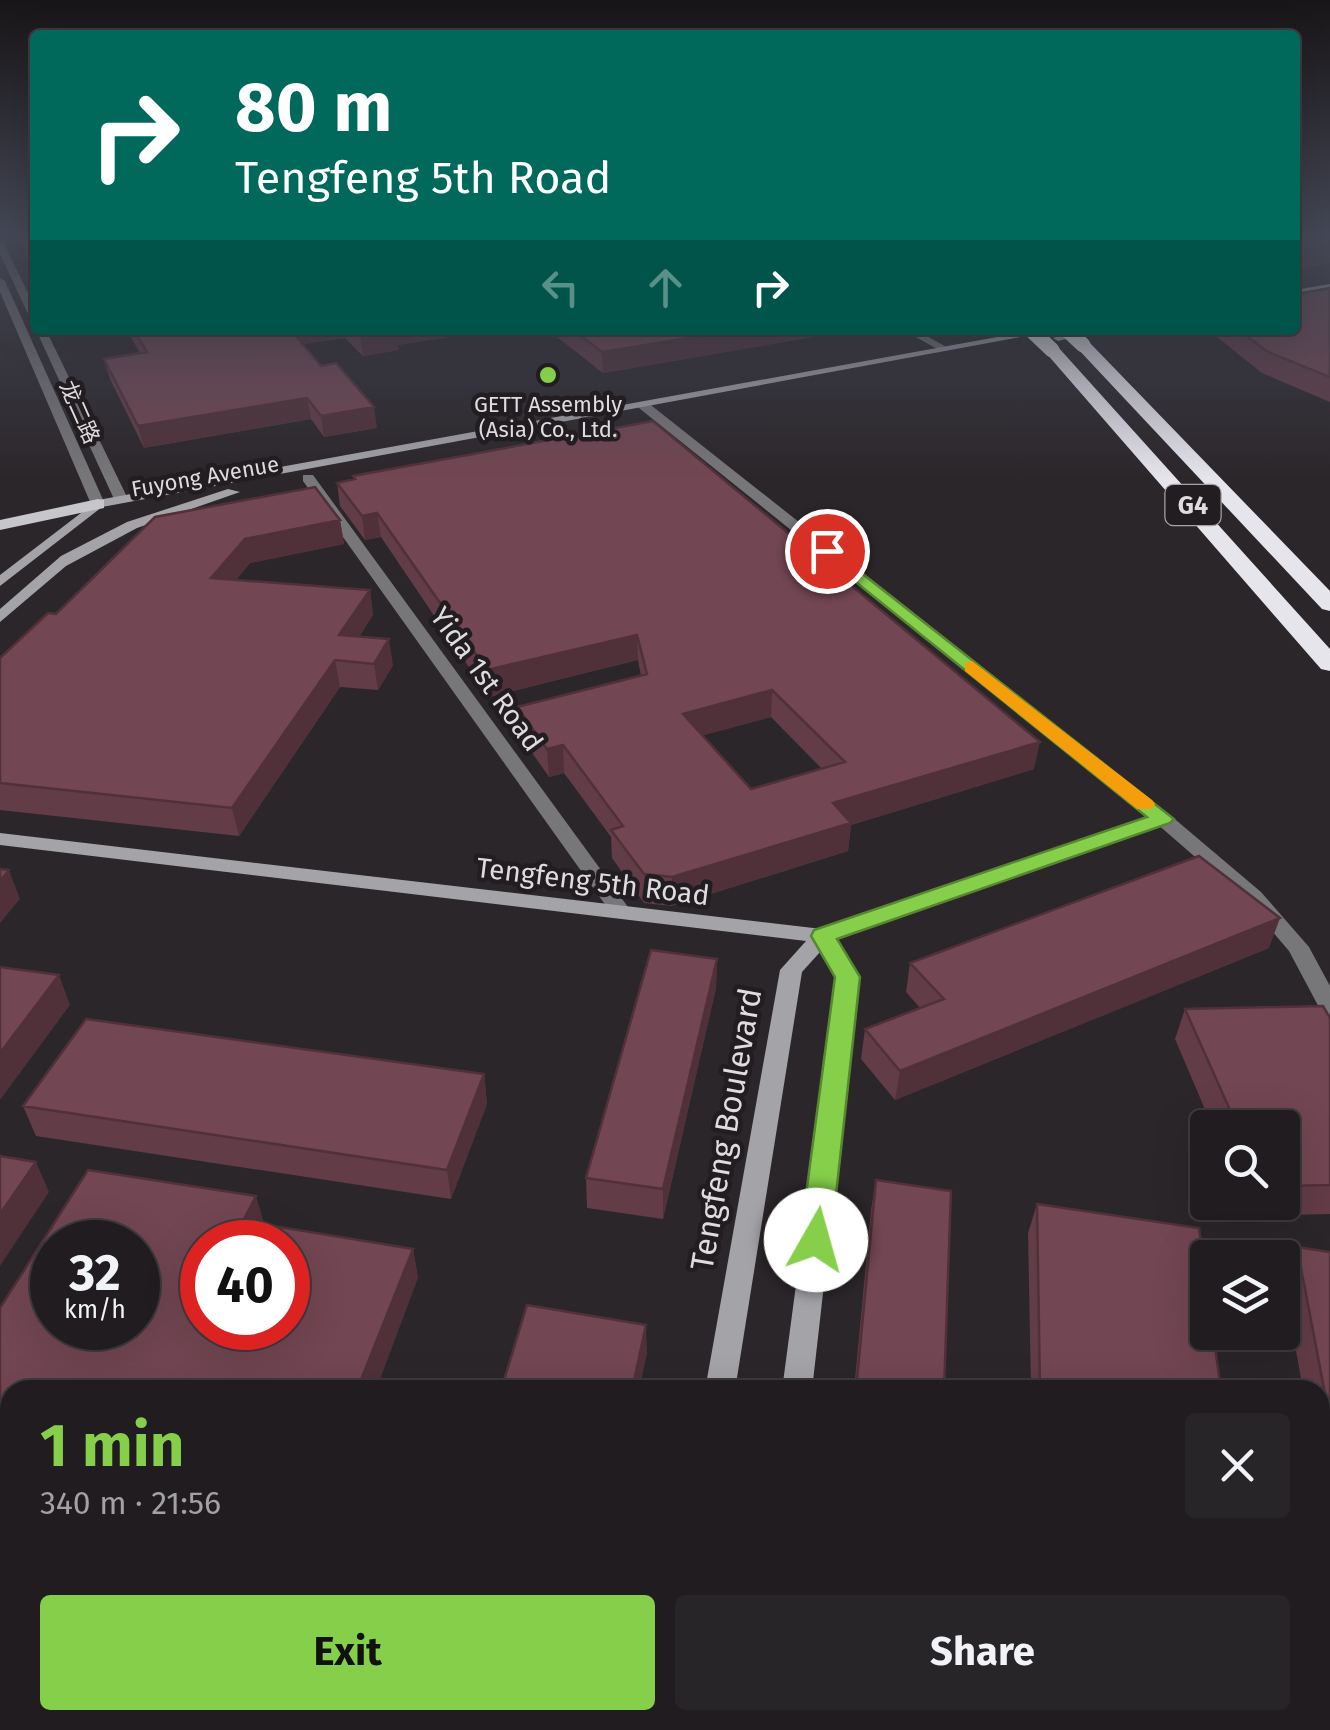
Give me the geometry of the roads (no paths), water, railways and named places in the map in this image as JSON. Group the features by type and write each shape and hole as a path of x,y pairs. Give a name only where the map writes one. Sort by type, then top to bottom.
{"highway":[{"name":"G4","path":"1090,338 1330,604"},
{"name":"G4","path":"1052,340 1330,664"}],"main road":[{"name":"Fuyong Avenue","path":"120,505 648,409 1090,338"},
{"name":"Fuyong Avenue","path":"98,504 233,492 945,349 1052,340"},
{"path":"58,566 132,526 233,492"},
{"path":"0,525 98,504"},
{"path":"0,582 98,504"},
{"path":"0,617 120,505"},
{"name":"Tengfeng 5th Road","path":"0,839 823,936 1163,819"},
{"path":"798,1380 848,977 823,936"},
{"name":"Tengfeng Boulevard","path":"722,1380 791,970 823,936"}],"street":[{"name":"龙二路","path":"16,318 98,504"},
{"path":"23,333 30,332"},
{"name":"龙二路","path":"44,335 120,505"},
{"path":"918,335 945,349"},
{"path":"648,409 1163,819 1254,897 1298,946 1330,1007"},
{"name":"Yida 1st Road","path":"308,478 621,912"}],"place":[{"name":"GETT Assembly (Asia) Co., Ltd.","path":"548,375"}]}
